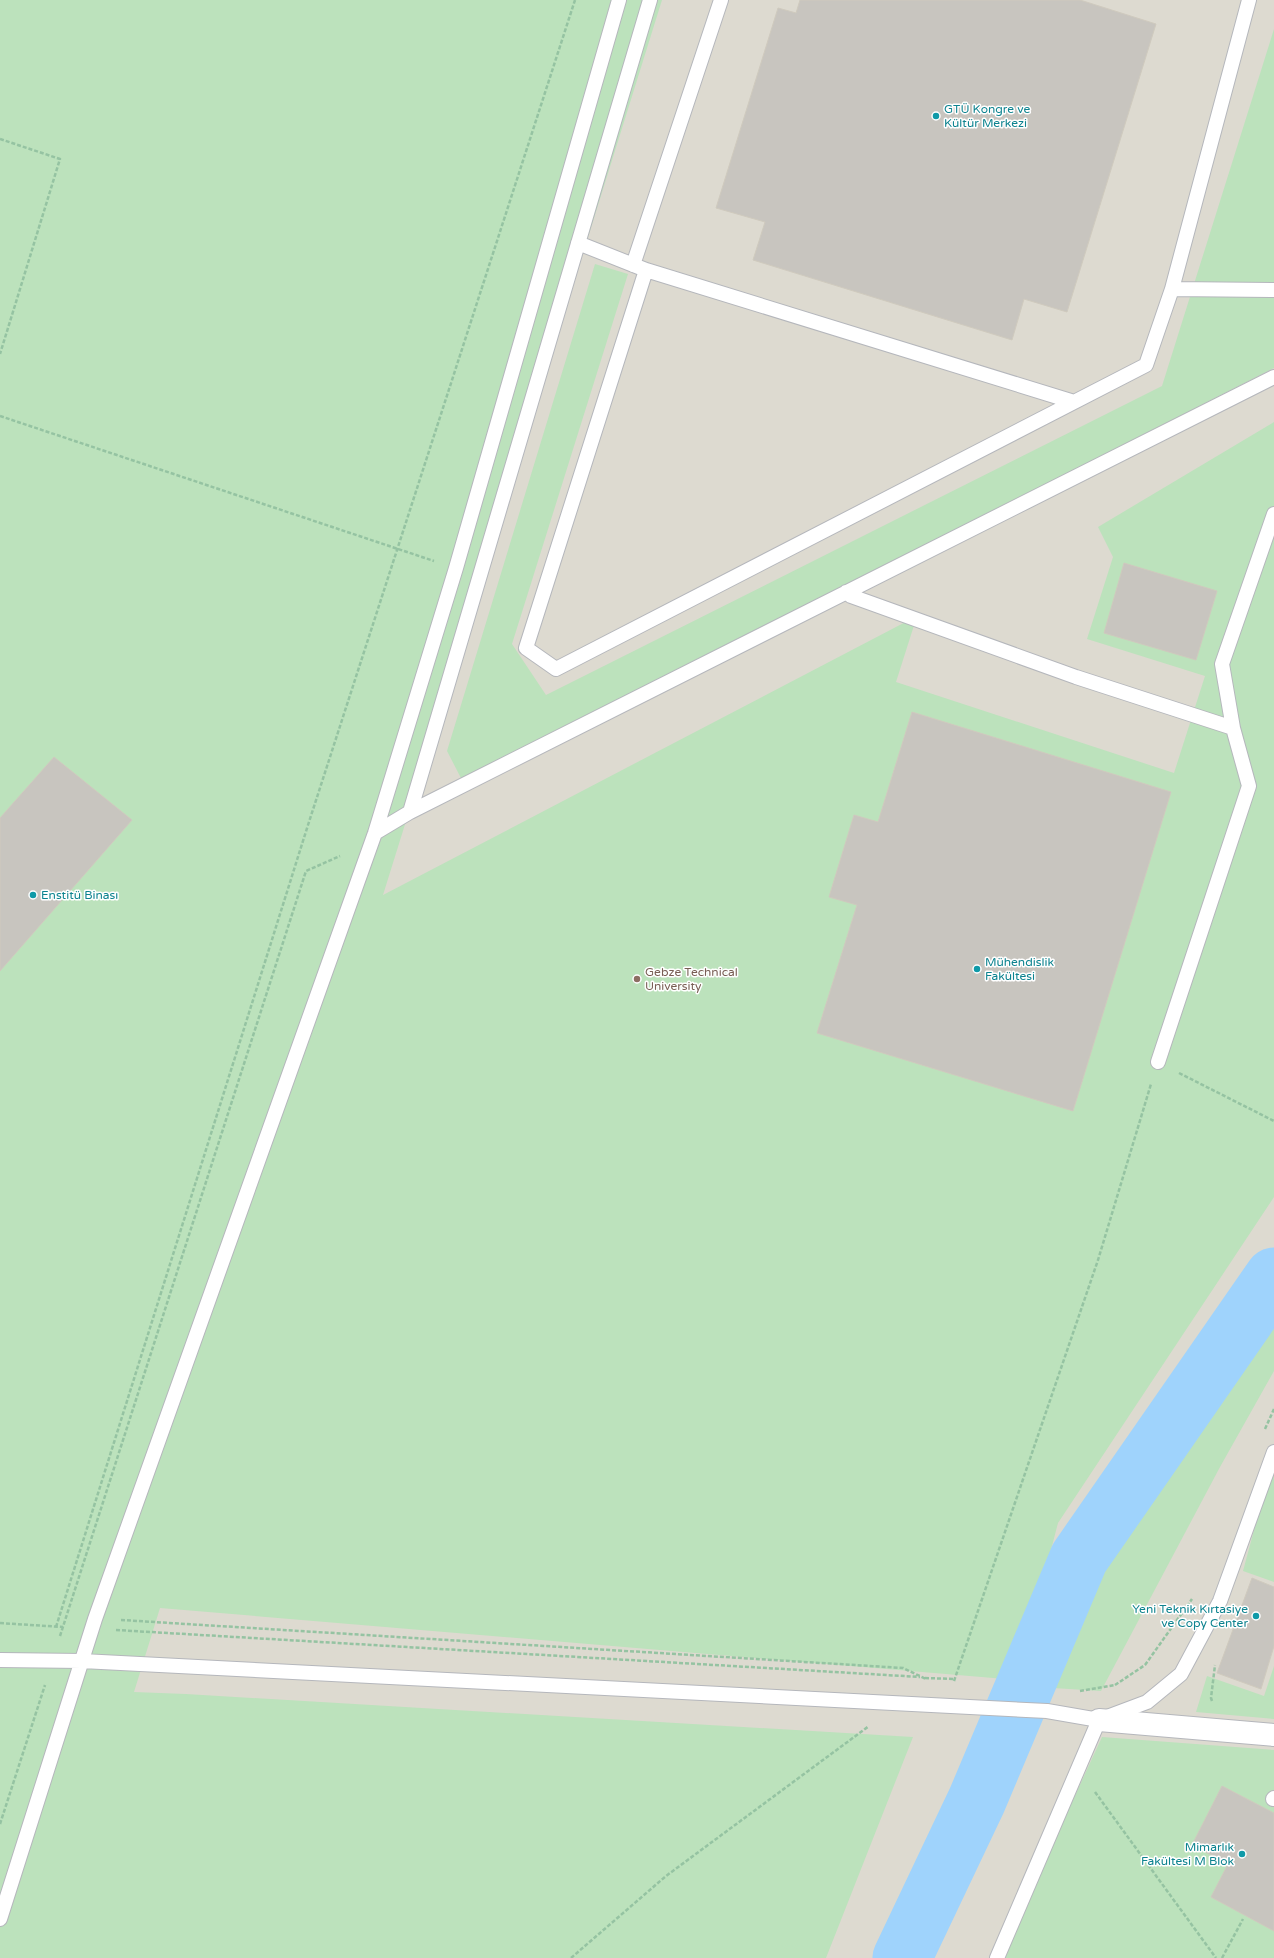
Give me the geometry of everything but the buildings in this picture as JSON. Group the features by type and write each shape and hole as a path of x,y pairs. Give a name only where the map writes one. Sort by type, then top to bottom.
{"street":[{"path":"1100,1720 1274,1734"}],"lane":[{"path":"0,1919 94,1624 373,837 456,568 619,0"},
{"path":"410,812 650,0"},
{"path":"722,0 526,648 556,669 1146,365 1172,289 1249,0"},
{"path":"578,243 640,268 1074,402"},
{"path":"1172,289 1274,290"},
{"path":"373,837 410,812 1274,377"},
{"path":"1158,1062 1249,786 1233,728 1222,664 1274,514"},
{"path":"846,592 851,596 1076,677 1233,728"},
{"path":"0,1660 82,1661 1047,1711 1100,1720 1147,1702 1181,1674 1220,1601 1274,1452"},
{"path":"997,1958 1100,1720"}],"path":[{"path":"56,1627 308,825 575,0"},
{"path":"0,139 60,159 0,354"},
{"path":"0,416 456,568"},
{"path":"0,1824 306,871 373,837"},
{"path":"959,1685 953,1683 954,1679 1098,1260 1158,1062 1274,1121"},
{"path":"66,1617 94,1624 954,1679"},
{"path":"0,1623 56,1627 94,1624 903,1668 934,1683"},
{"path":"1217,1660 1211,1698 1222,1730"},
{"path":"571,1958 666,1876 900,1704"},
{"path":"1078,1770 1216,1958"},
{"path":"1222,1958 1243,1920"}],"shaded area":[{"name":"Gebze Technical University","path":"0,0 1274,0 1274,1958 0,1958"}],"green space":[{"name":"Gebze Technical University","path":"0,0 662,0 383,895 917,616 896,682 1174,773 1205,676 1087,639 1113,557 1098,527 1274,422 1274,1197 1058,1523 1017,1680 160,1608 134,1692 913,1737 826,1958 0,1958"},
{"path":"1274,29 1274,368 463,782 447,751 595,264 628,274 512,644 546,695 1162,386"},
{"path":"1274,1275 1274,1371 1220,1467 1101,1691 1037,1687 1099,1537"},
{"path":"1274,1469 1274,1582 1243,1571 1264,1493"},
{"path":"1274,1666 1274,1719 1196,1712 1207,1676 1264,1696"},
{"path":"1102,1737 1274,1750 1274,1958 1000,1958"}],"waterway":[{"path":"902,1958 977,1800 1079,1558 1274,1277"}],"place":[{"name":"GTÜ Kongre ve Kültür Merkezi","path":"936,116"},
{"name":"Enstitü Binası","path":"33,895"},
{"name":"Mühendislik Fakültesi","path":"977,969"},
{"name":"Gebze Technical University","path":"637,979"},
{"name":"Yeni Teknik Kırtasiye ve Copy Center","path":"1256,1616"},
{"name":"Mimarlık Fakültesi M Blok","path":"1242,1854"}]}
